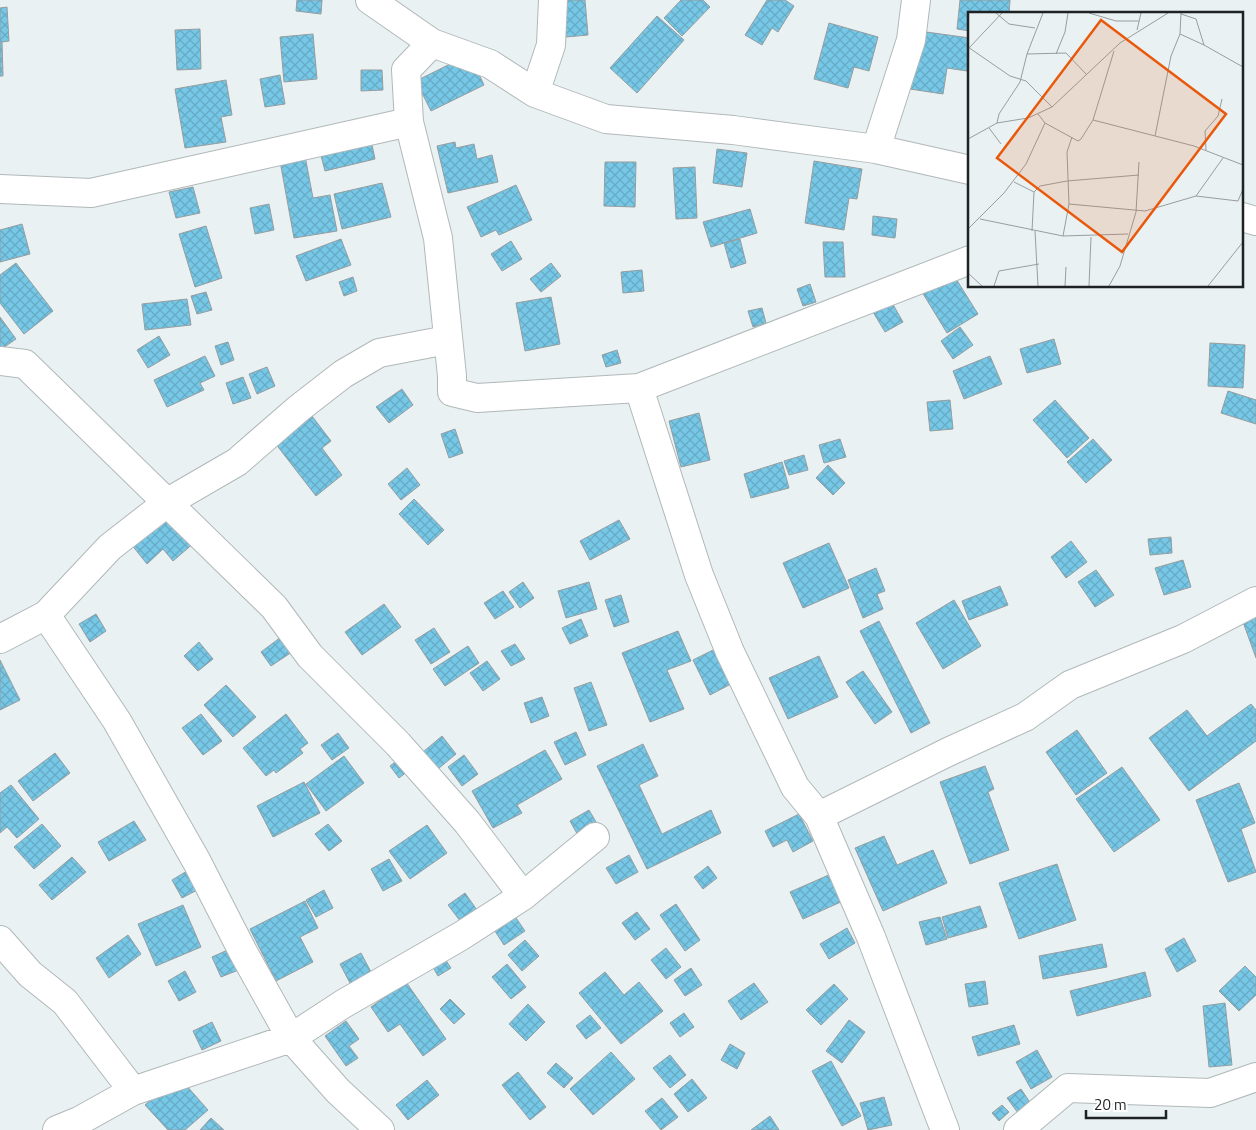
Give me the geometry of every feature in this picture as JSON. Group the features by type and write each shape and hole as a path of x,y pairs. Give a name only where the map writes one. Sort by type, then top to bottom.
{"street":[{"path":"370,0 432,43 490,64 535,94 606,119 733,130 876,149 968,170"},
{"path":"535,94 550,45 553,0"},
{"path":"876,149 911,40 916,0"},
{"path":"432,43 406,70 409,122 438,238 452,392 478,398 639,388 968,261"},
{"path":"0,189 91,193 409,122"},
{"path":"0,639 46,615 110,548 168,502 237,462 298,409 343,374 379,353 447,340"},
{"path":"0,361 26,364 274,607 310,656 398,744 467,822 523,896"},
{"path":"639,388 699,575 730,652 796,787 819,816 872,937 945,1130"},
{"path":"819,816 948,752 1026,717 1070,685 1183,639 1256,601"},
{"path":"46,615 116,721 197,862 243,952 292,1038 338,1091 380,1130"},
{"path":"57,1130 79,1121 133,1091 292,1038 343,1004 461,936 523,896 595,837"},
{"path":"0,940 30,974 65,1002 133,1091"},
{"path":"1018,1130 1068,1088 1210,1093 1256,1077"}],"building":[{"path":"297,0 322,0 321,14 296,11"},
{"path":"563,0 585,0 588,35 566,37"},
{"path":"681,0 703,0 710,7 682,36 664,18"},
{"path":"767,0 785,0 794,6 778,32 772,28 762,45 745,35"},
{"path":"960,0 1010,0 1009,12 968,12 968,31 957,29"},
{"path":"7,7 9,41 2,42 3,76 0,76 0,8"},
{"path":"657,16 684,40 637,93 610,68"},
{"path":"829,23 878,37 869,71 854,67 848,88 814,79"},
{"path":"200,29 201,69 177,70 175,30"},
{"path":"919,31 968,38 967,71 947,68 943,94 910,89"},
{"path":"313,34 317,79 284,82 280,37"},
{"path":"456,61 475,66 484,85 431,111 416,81"},
{"path":"361,70 382,70 383,90 361,91"},
{"path":"280,75 285,104 265,107 260,79"},
{"path":"226,80 232,115 221,117 226,142 185,148 175,89"},
{"path":"371,140 375,159 325,171 320,152"},
{"path":"455,142 456,148 474,144 477,159 492,155 498,182 448,193 437,146"},
{"path":"717,149 747,153 742,187 713,183"},
{"path":"305,156 313,198 330,195 337,231 294,238 280,161"},
{"path":"814,161 862,169 857,199 849,198 844,230 805,223"},
{"path":"605,162 636,162 635,207 604,206"},
{"path":"695,167 697,218 676,219 673,168"},
{"path":"382,183 391,217 342,229 334,194"},
{"path":"516,185 532,220 499,235 496,230 481,237 467,207"},
{"path":"193,187 200,213 176,218 169,192"},
{"path":"269,204 274,230 255,234 250,208"},
{"path":"750,209 757,233 711,247 703,222"},
{"path":"873,216 897,219 895,238 872,235"},
{"path":"22,224 30,254 0,262 0,230"},
{"path":"206,226 222,278 195,287 179,234"},
{"path":"341,239 351,265 306,281 296,256"},
{"path":"740,239 746,263 731,268 724,243"},
{"path":"511,241 522,259 502,271 491,254"},
{"path":"823,242 843,242 845,277 825,277"},
{"path":"16,263 53,311 24,334 0,303 0,275"},
{"path":"551,263 561,276 541,292 530,279"},
{"path":"642,270 644,291 623,293 621,272"},
{"path":"953,274 978,314 947,333 922,292"},
{"path":"353,277 357,291 344,296 339,282"},
{"path":"810,284 816,302 803,306 797,289"},
{"path":"206,292 212,310 197,314 191,296"},
{"path":"551,297 560,344 525,351 516,303"},
{"path":"187,299 191,325 145,330 142,304"},
{"path":"891,301 903,322 885,332 873,312"},
{"path":"762,308 766,323 753,327 748,311"},
{"path":"0,317 16,339 0,350"},
{"path":"960,327 973,345 953,359 941,341"},
{"path":"159,336 170,355 148,368 137,350"},
{"path":"1054,339 1061,364 1027,373 1020,349"},
{"path":"228,342 234,360 221,365 215,346"},
{"path":"1210,343 1245,345 1243,388 1208,386"},
{"path":"617,350 621,363 606,367 602,355"},
{"path":"205,356 215,376 200,383 204,390 167,407 154,380"},
{"path":"990,356 1002,384 964,399 953,371"},
{"path":"267,367 275,386 257,394 249,374"},
{"path":"243,377 251,398 233,404 226,383"},
{"path":"402,389 413,405 389,423 376,407"},
{"path":"1228,391 1256,400 1256,424 1221,413"},
{"path":"950,400 953,429 930,431 927,402"},
{"path":"1055,400 1089,438 1067,458 1033,420"},
{"path":"699,413 710,460 681,467 669,421"},
{"path":"312,416 331,441 322,448 342,475 316,496 275,443"},
{"path":"455,429 463,453 449,458 441,434"},
{"path":"840,439 846,457 824,463 819,445"},
{"path":"1093,439 1112,460 1086,483 1067,462"},
{"path":"804,455 808,470 789,475 784,461"},
{"path":"782,462 789,488 751,498 744,474"},
{"path":"828,465 845,483 833,495 816,478"},
{"path":"407,468 420,485 401,500 388,484"},
{"path":"414,499 444,530 428,545 399,514"},
{"path":"170,512 195,542 173,561 163,549 147,564 131,544"},
{"path":"619,520 630,539 590,560 580,541"},
{"path":"1171,537 1172,553 1150,555 1148,539"},
{"path":"1071,541 1087,562 1066,578 1051,557"},
{"path":"829,543 849,588 803,608 783,563"},
{"path":"1183,560 1191,587 1164,595 1155,568"},
{"path":"876,568 885,591 877,594 883,609 863,618 848,580"},
{"path":"1096,570 1114,595 1095,607 1078,582"},
{"path":"523,582 534,598 520,608 509,592"},
{"path":"589,582 597,609 566,618 558,591"},
{"path":"1000,586 1008,605 969,620 962,601"},
{"path":"503,591 514,607 495,619 484,603"},
{"path":"621,595 629,622 614,627 605,600"},
{"path":"954,600 981,646 943,669 916,623"},
{"path":"384,604 401,627 362,655 345,632"},
{"path":"96,614 106,631 90,642 79,624"},
{"path":"1256,617 1256,658 1243,622"},
{"path":"581,619 588,636 570,644 562,628"},
{"path":"879,621 930,723 911,733 860,631"},
{"path":"434,628 450,652 431,664 415,640"},
{"path":"678,631 691,661 667,670 684,709 650,722 622,653"},
{"path":"281,637 292,652 271,666 261,652"},
{"path":"199,642 213,659 198,671 184,656"},
{"path":"515,644 525,659 511,666 501,651"},
{"path":"468,646 479,663 445,686 433,669"},
{"path":"715,649 731,684 710,695 693,660"},
{"path":"819,656 838,697 788,719 769,678"},
{"path":"0,660 20,700 0,710"},
{"path":"487,661 500,679 483,691 470,673"},
{"path":"863,671 892,712 875,724 846,682"},
{"path":"591,682 607,725 589,731 574,688"},
{"path":"226,685 256,717 233,737 204,705"},
{"path":"542,697 549,716 531,723 524,703"},
{"path":"1251,704 1256,710 1256,741 1189,791 1149,738 1187,710 1207,736"},
{"path":"201,714 222,741 203,755 182,728"},
{"path":"286,714 308,743 300,749 303,753 276,773 274,770 266,776 243,748"},
{"path":"1077,730 1107,773 1076,795 1046,752"},
{"path":"576,732 586,755 565,765 554,742"},
{"path":"338,733 349,748 332,760 321,745"},
{"path":"442,736 456,754 438,769 423,752"},
{"path":"643,744 658,776 639,785 662,834 711,810 721,833 647,869 597,766"},
{"path":"545,750 562,779 517,805 522,813 493,828 472,791"},
{"path":"55,753 70,773 33,801 18,781"},
{"path":"464,755 478,774 462,786 448,767"},
{"path":"344,756 364,783 326,811 306,784"},
{"path":"403,756 412,768 399,778 390,766"},
{"path":"985,766 994,789 988,792 1009,850 970,864 940,782"},
{"path":"1122,767 1160,820 1114,852 1076,799"},
{"path":"304,782 320,813 273,837 257,806"},
{"path":"1239,783 1255,823 1241,829 1256,872 1228,882 1196,800"},
{"path":"11,785 39,819 17,838 7,827 0,833 0,793"},
{"path":"589,810 599,827 580,839 570,821"},
{"path":"799,814 813,841 793,852 787,840 773,847 765,831"},
{"path":"134,821 146,840 109,861 98,842"},
{"path":"42,824 61,846 34,869 14,847"},
{"path":"328,824 342,841 329,851 315,834"},
{"path":"427,825 447,853 410,879 389,851"},
{"path":"884,836 897,865 933,850 947,883 883,911 855,848"},
{"path":"629,855 638,872 616,884 606,868"},
{"path":"72,857 86,872 52,900 39,885"},
{"path":"389,859 402,881 383,891 371,869"},
{"path":"1057,864 1076,920 1019,939 999,883"},
{"path":"708,866 717,878 703,889 694,877"},
{"path":"192,868 203,887 182,898 172,880"},
{"path":"831,874 843,901 803,919 790,892"},
{"path":"324,890 333,908 316,917 306,900"},
{"path":"465,893 477,910 461,922 448,905"},
{"path":"305,901 318,928 300,937 313,962 276,981 250,929"},
{"path":"676,904 700,940 685,951 660,915"},
{"path":"183,905 201,947 156,966 138,924"},
{"path":"980,906 987,927 948,938 942,917"},
{"path":"637,912 650,929 635,940 622,923"},
{"path":"514,915 525,931 504,945 493,928"},
{"path":"940,917 947,939 926,945 919,922"},
{"path":"847,928 855,943 829,959 820,944"},
{"path":"128,935 141,954 109,978 96,958"},
{"path":"1184,938 1196,961 1177,972 1165,949"},
{"path":"525,940 539,956 522,971 508,955"},
{"path":"1102,944 1107,967 1043,979 1039,956"},
{"path":"232,948 241,969 221,977 212,957"},
{"path":"666,948 681,967 666,979 651,960"},
{"path":"361,953 371,972 350,983 340,964"},
{"path":"443,956 451,968 438,976 431,964"},
{"path":"507,964 526,987 511,999 492,977"},
{"path":"1245,966 1256,977 1256,995 1239,1011 1219,991"},
{"path":"691,968 702,985 685,996 674,980"},
{"path":"185,971 196,992 179,1001 168,981"},
{"path":"605,972 624,995 639,982 663,1011 621,1044 579,993"},
{"path":"1145,972 1151,996 1077,1016 1070,991"},
{"path":"985,981 988,1004 969,1007 965,984"},
{"path":"406,982 446,1039 423,1056 400,1024 388,1032 371,1007"},
{"path":"754,983 768,1002 741,1020 728,1001"},
{"path":"834,984 848,999 821,1025 806,1010"},
{"path":"450,999 465,1014 454,1024 440,1009"},
{"path":"1225,1003 1232,1065 1209,1067 1203,1006"},
{"path":"528,1004 545,1022 526,1041 509,1024"},
{"path":"684,1013 694,1027 680,1037 670,1023"},
{"path":"590,1015 601,1028 586,1039 576,1026"},
{"path":"849,1020 865,1032 842,1063 826,1051"},
{"path":"346,1021 359,1039 349,1046 358,1058 346,1066 325,1036"},
{"path":"212,1022 221,1041 202,1050 193,1031"},
{"path":"1014,1025 1020,1044 978,1056 972,1037"},
{"path":"730,1044 745,1053 737,1069 721,1060"},
{"path":"1037,1050 1052,1077 1031,1089 1016,1062"},
{"path":"611,1052 635,1079 593,1115 570,1089"},
{"path":"670,1055 686,1075 670,1088 653,1068"},
{"path":"831,1061 861,1116 842,1126 812,1071"},
{"path":"556,1063 573,1078 564,1088 547,1073"},
{"path":"518,1072 546,1107 530,1120 502,1085"},
{"path":"178,1076 208,1110 185,1130 168,1130 145,1105"},
{"path":"692,1079 707,1098 688,1112 674,1094"},
{"path":"427,1080 439,1095 408,1120 396,1105"},
{"path":"1021,1089 1031,1104 1018,1113 1007,1098"},
{"path":"884,1097 892,1125 868,1130 860,1103"},
{"path":"662,1098 678,1117 661,1130 645,1111"},
{"path":"1002,1105 1009,1112 999,1121 992,1113"},
{"path":"770,1116 779,1130 751,1130"},
{"path":"211,1118 224,1130 200,1130"}]}
